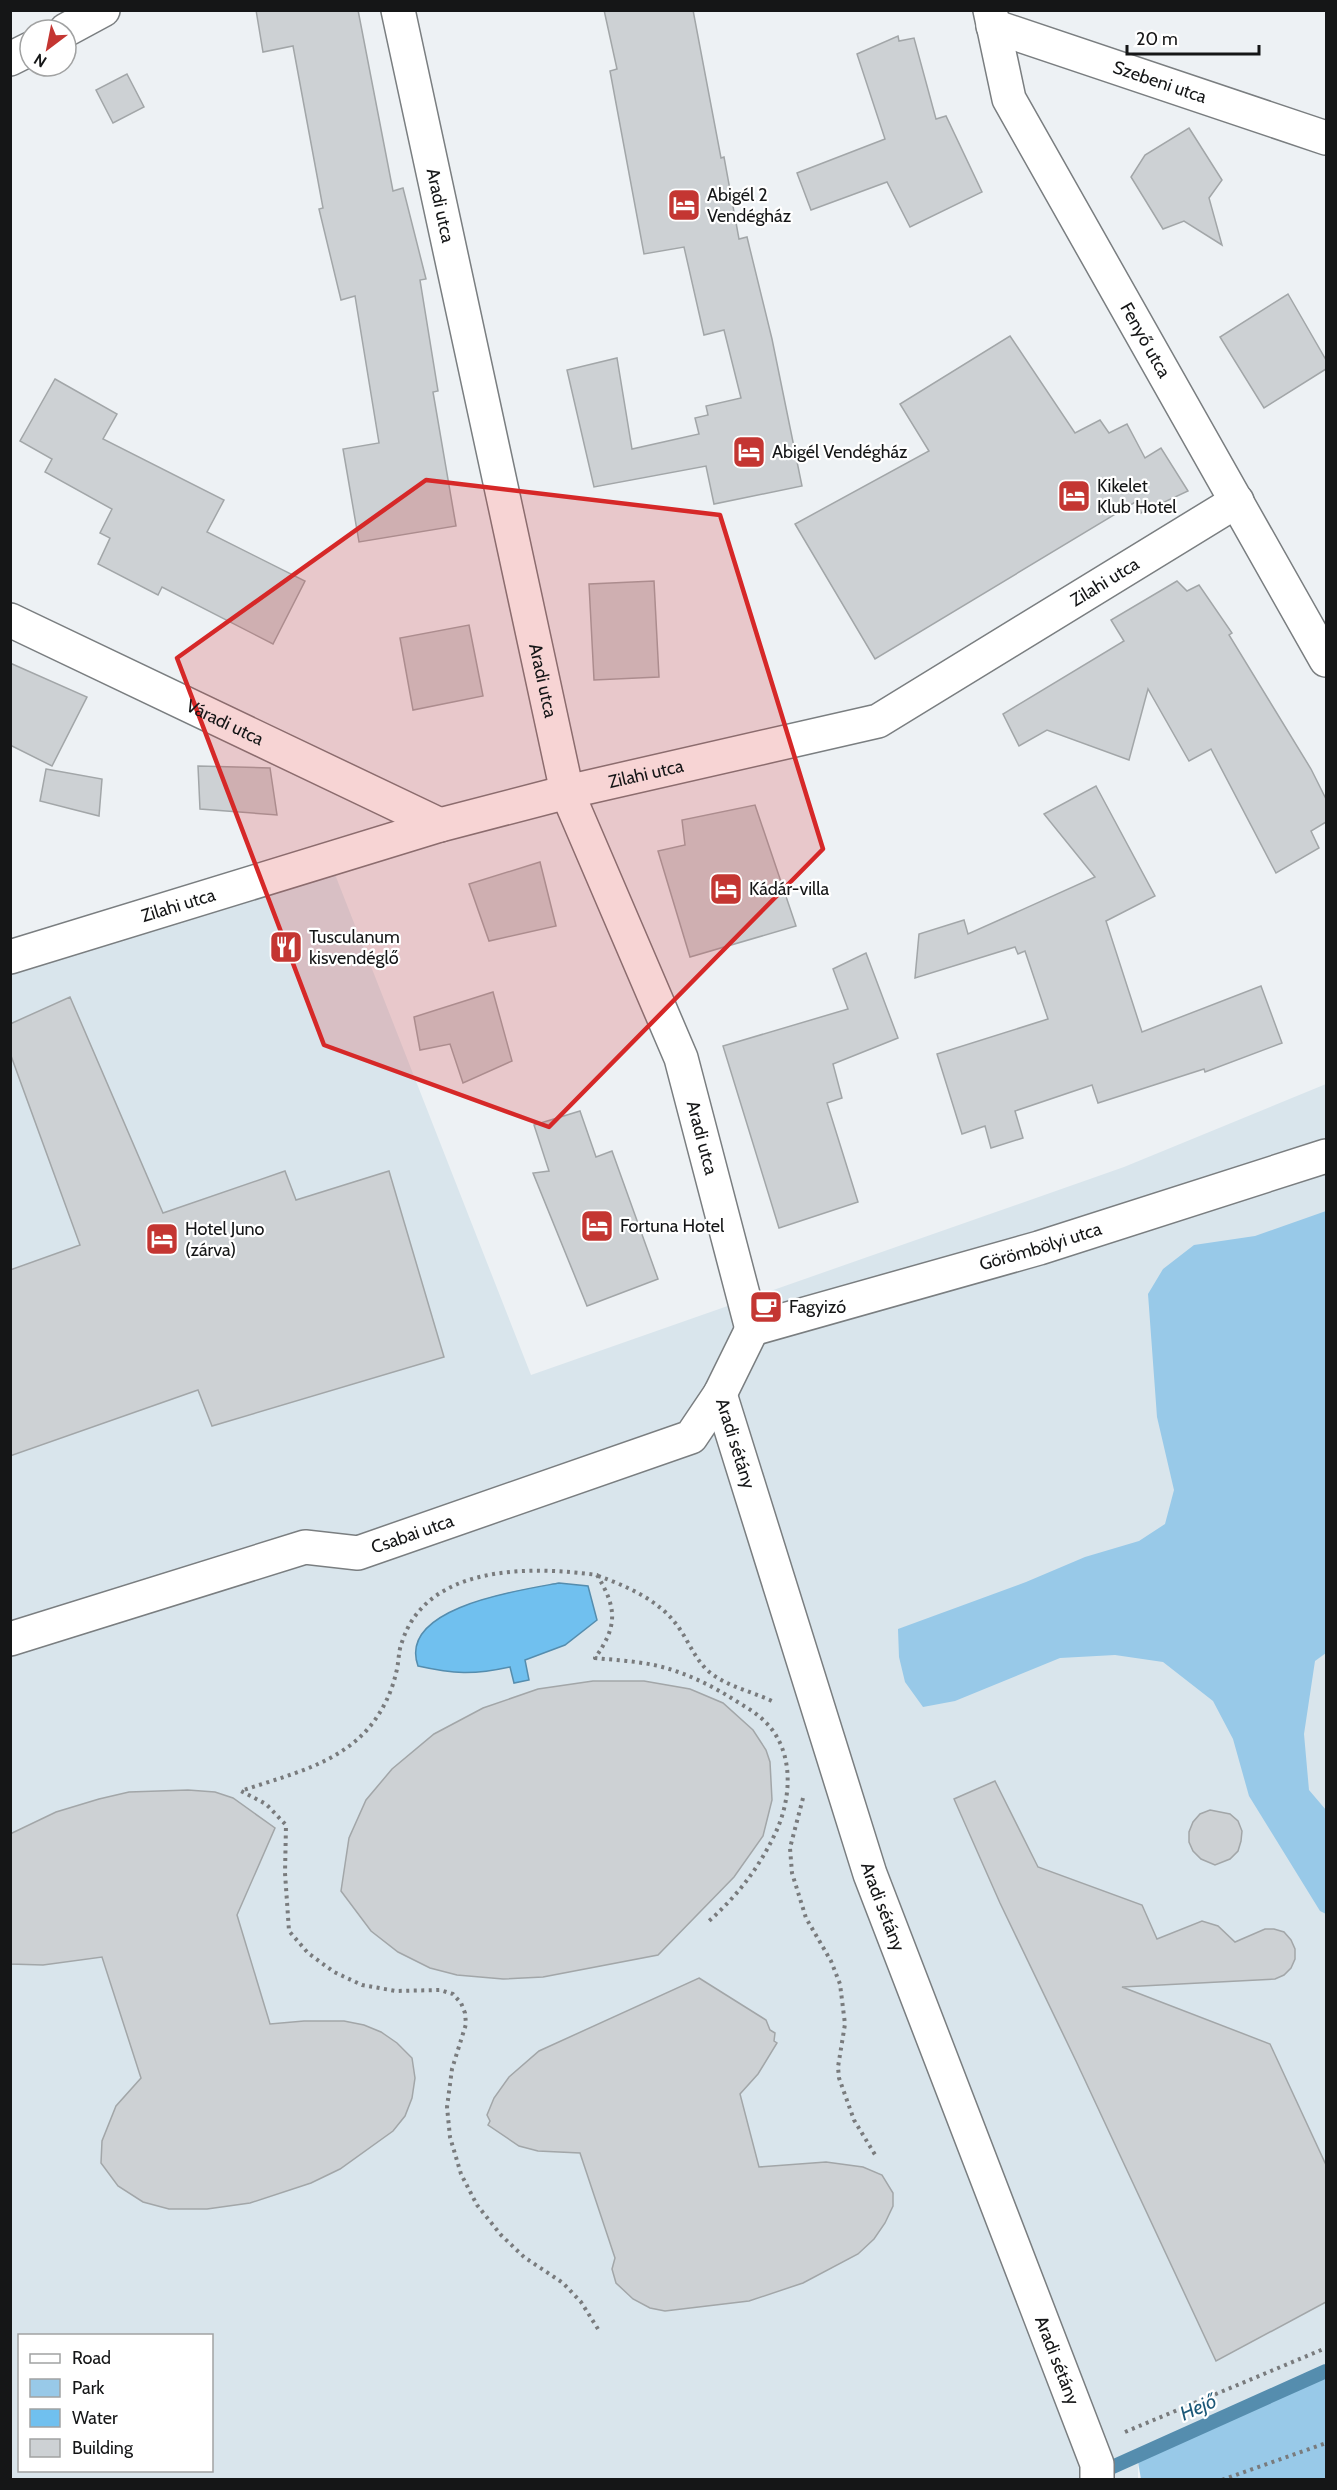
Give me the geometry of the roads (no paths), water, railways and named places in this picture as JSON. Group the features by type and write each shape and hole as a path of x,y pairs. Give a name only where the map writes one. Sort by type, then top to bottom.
{"street":[{"path":"78,24 103,10"},
{"name":"Aradi utca","path":"398,10 567,792 681,1058 753,1329"},
{"name":"Szebeni utca","path":"992,18 1326,138"},
{"name":"Fenyő utca","path":"992,18 1009,99 1326,660"},
{"name":"Zilahi utca","path":"10,957 440,825 567,792 878,721 1237,501"},
{"name":"Váradi utca","path":"10,620 440,825"},
{"name":"Görömbölyi utca","path":"753,1329 1039,1248 1326,1156"},
{"name":"Aradi sétány","path":"753,1329 720,1394 870,1874 1091,2447 1097,2464 1097,2480"},
{"name":"Csabai utca","path":"10,1639 305,1547 358,1552 369,1549 691,1437 720,1394"}],"water":[{"path":"559,1583 588,1586 597,1620 565,1645 525,1660 529,1680 514,1683 510,1667 464,1672 442,1671 418,1666 416,1646 426,1629 443,1616 466,1605 492,1597"}],"waterway":[{"name":"Hejő","path":"1099,2473 1326,2371"}],"place":[{"name":"Abigél 2 Vendégház","path":"684,205"},
{"name":"Abigél Vendégház","path":"749,452"},
{"name":"Kikelet Klub Hotel","path":"1074,496"},
{"name":"Kádár-villa","path":"726,889"},
{"name":"Tusculanum kisvendéglő","path":"286,947"},
{"name":"Fortuna Hotel","path":"597,1226"},
{"name":"Hotel Juno (zárva)","path":"162,1239"},
{"name":"Fagyizó","path":"766,1307"}]}
